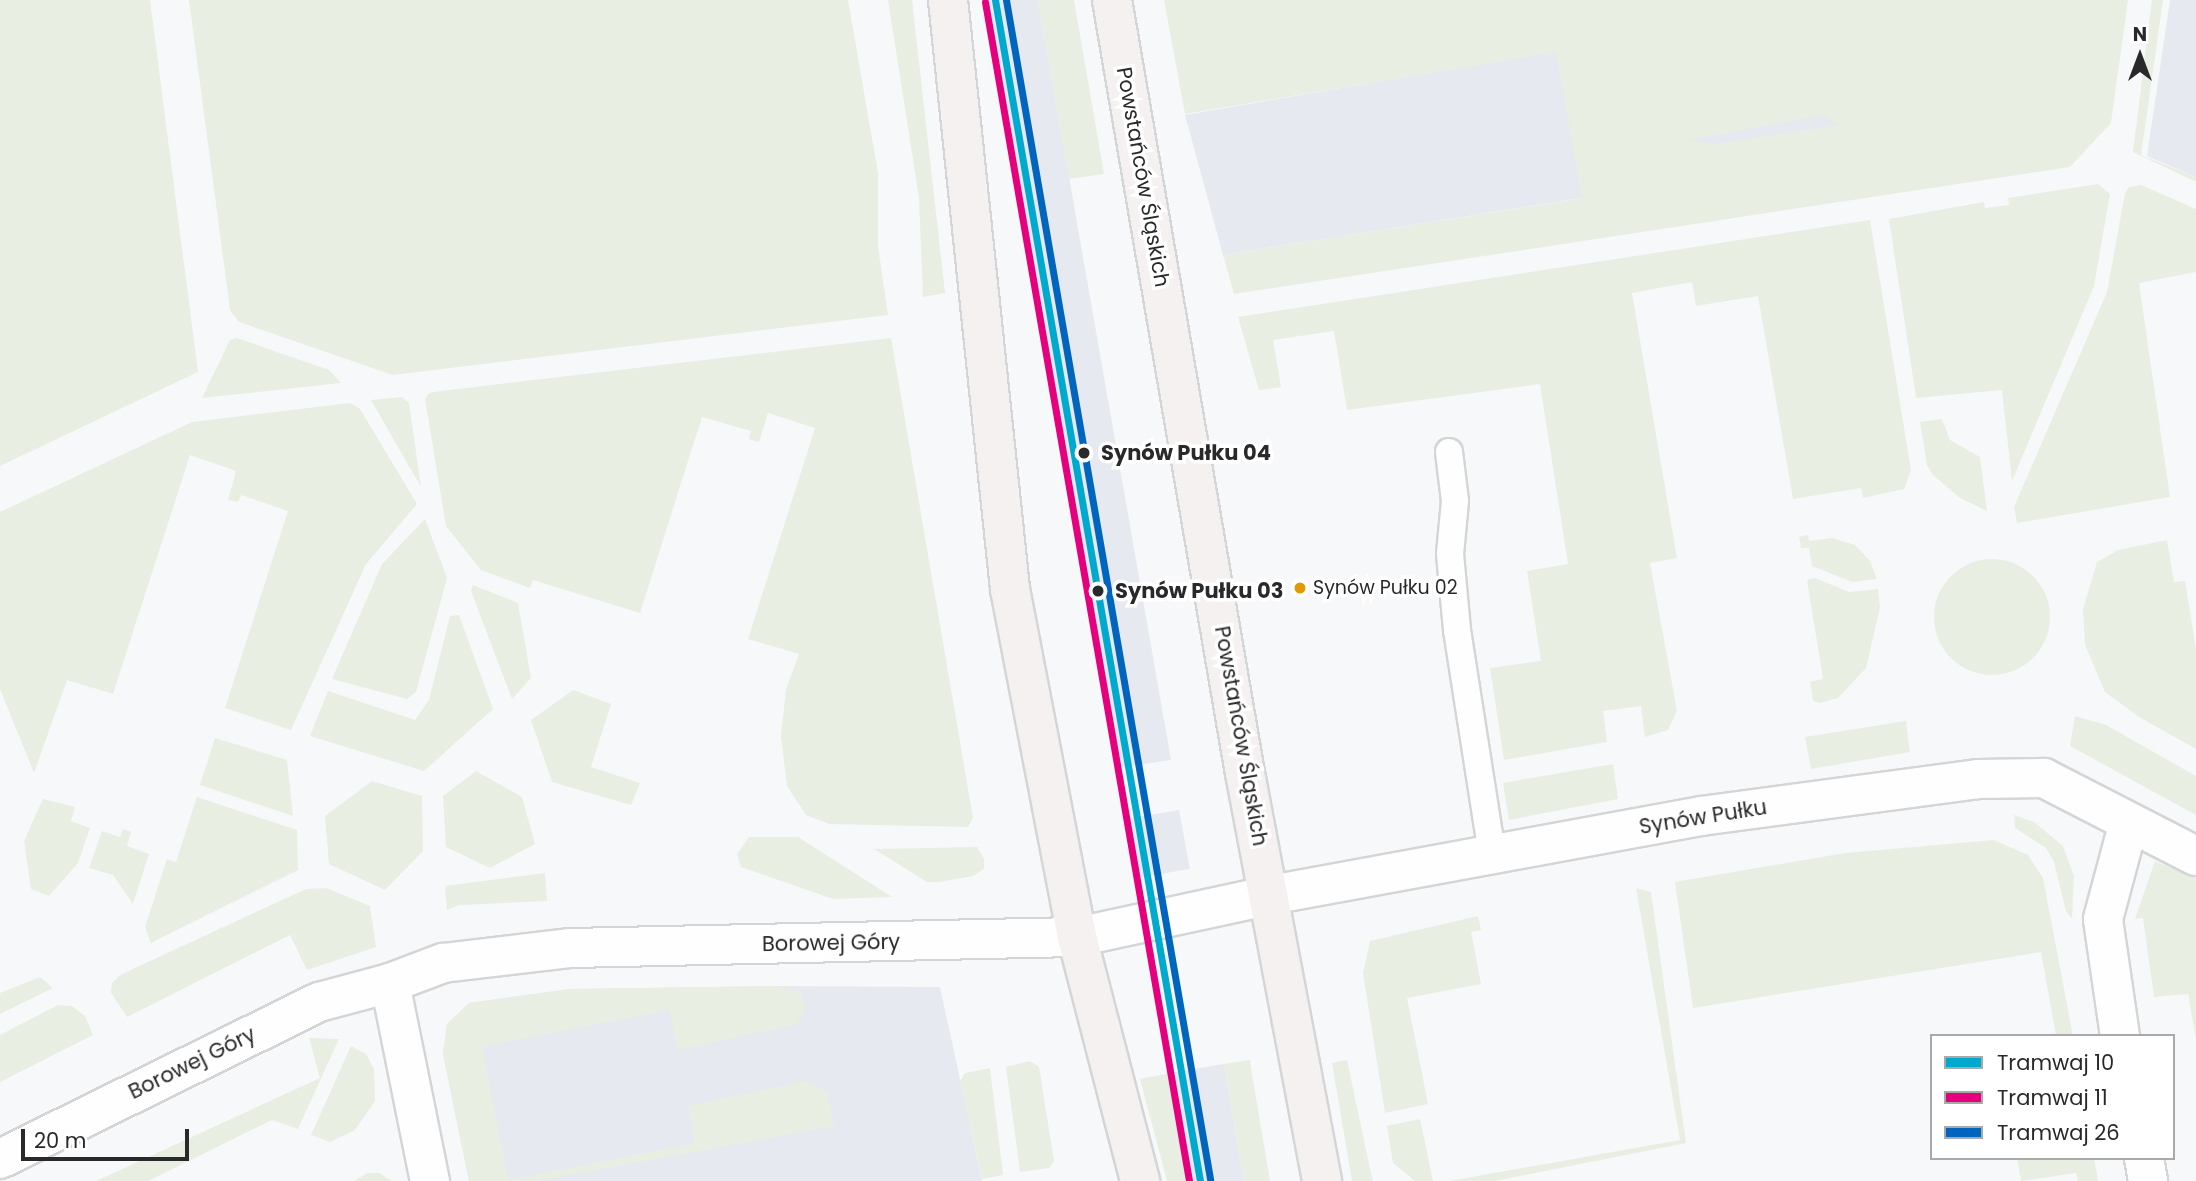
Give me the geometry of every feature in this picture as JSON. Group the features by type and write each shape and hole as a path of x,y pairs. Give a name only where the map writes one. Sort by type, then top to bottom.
{"main road":[{"path":"948,0 980,264 1010,589 1077,937 1140,1181"},
{"name":"Powstańców Śląskich","path":"1112,0 1245,773 1271,895 1322,1181"}],"street":[{"name":"Synów Pułku","path":"1271,895 1802,800 1996,778 2044,778 2196,856"},
{"path":"2120,1034 2104,919 2129,822"},
{"name":"Borowej Góry","path":"0,1158 319,1002 390,983 443,962 571,948 1077,937 1271,895"},
{"path":"390,983 430,1181"},
{"path":"2144,1160 2148,1181"}],"lane":[{"path":"1449,452 1455,500 1450,554 1457,630 1492,854"}],"shaded area":[{"path":"0,0 150,0 198,372 0,466"},
{"path":"189,0 848,0 878,173 878,246 888,315 393,375 239,322 230,310"},
{"path":"888,0 912,0 945,293 923,297 919,198"},
{"path":"982,0 1038,0 1171,760 1117,768"},
{"path":"1038,0 1074,0 1104,174 1069,179"},
{"path":"1164,0 2128,0 2111,123 2070,167 1234,294 1223,255 1582,198 1556,52 1185,114","holes":["1823,115 1839,125 1716,144 1688,140"]},
{"path":"2152,0 2163,0 2141,155 2196,177 2196,182 2133,152"},
{"path":"2170,0 2196,0 2196,177 2147,156"},
{"path":"1556,51 2083,118 1223,255 1185,115"},
{"path":"2098,184 2110,194 2094,286 2012,481 2002,390 1916,398 1889,219 1984,202 1985,208 2009,205 2008,198"},
{"path":"2141,185 2196,209 2196,272 2139,283 2170,497 2017,523 2014,507 2107,292 2125,193 2129,187"},
{"path":"1870,220 1911,470 1904,489 1863,498 1861,488 1793,499 1758,296 1696,306 1692,282 1632,293 1677,558 1650,563 1677,711 1668,730 1645,737 1641,706 1603,711 1607,742 1504,760 1490,668 1541,661 1527,571 1568,564 1540,384 1347,410 1334,331 1273,340 1281,387 1259,390 1238,317"},
{"path":"237,338 329,370 341,383 202,398 230,340"},
{"path":"891,338 973,818 968,827 829,824 806,815 787,786 781,736 786,689 799,654 748,639 815,428 768,413 759,442 749,439 751,431 702,417 640,613 533,580 530,588 481,570 446,526 425,399 429,393 441,391"},
{"path":"402,397 409,403 421,487 371,400"},
{"path":"350,403 360,409 417,504 366,564 291,730 225,708 288,511 241,495 238,502 228,500 236,471 190,455 113,694 67,680 34,773 0,689 0,512 192,422"},
{"path":"1942,419 1950,440 1980,457 1987,511 1960,498 1933,475 1927,465 1920,422"},
{"path":"425,519 447,578 416,692 407,699 332,679 382,564"},
{"path":"1808,535 1809,541 1832,538 1855,545 1870,561 1877,579 1852,582 1812,566 1809,548 1801,548 1799,537"},
{"path":"2167,540 2174,582 2185,581 2196,649 2196,749 2139,717 2105,692 2085,645 2083,609 2097,562 2118,550"},
{"path":"1992,559 2014,564 2033,576 2045,595 2050,617 2045,639 2033,658 2014,670 1992,675 1970,670 1951,658 1939,639 1934,617 1939,595 1951,576 1970,564"},
{"path":"1815,578 1849,592 1878,589 1880,608 1866,668 1838,698 1819,703 1813,701 1810,682 1823,679 1807,580"},
{"path":"473,585 518,603 531,678 512,699 471,591"},
{"path":"459,615 493,709 424,771 310,736 328,691 415,720 429,700 450,616"},
{"path":"573,690 611,704 591,767 640,783 631,805 552,782 531,720"},
{"path":"2075,716 2106,725 2196,776 2196,815 2070,746"},
{"path":"1906,721 1910,752 1811,769 1805,737"},
{"path":"215,738 287,760 293,816 200,785"},
{"path":"1613,764 1618,799 1509,820 1503,783"},
{"path":"476,771 522,797 535,844 490,868 446,847 443,796"},
{"path":"372,781 422,796 423,851 385,890 329,864 325,816"},
{"path":"197,797 297,830 298,870 151,943 145,927 167,859 176,862"},
{"path":"43,799 75,807 71,821 90,828 78,863 49,896 31,889 24,841"},
{"path":"1179,810 1190,869 1136,878 1126,819"},
{"path":"2014,815 2034,822 2063,846 2074,876 2072,919 2066,911 2054,862 2046,848 2015,828"},
{"path":"123,829 131,832 127,846 149,854 133,904 113,875 89,868 102,831 120,837"},
{"path":"749,837 798,837 892,897 833,899 741,867 737,854"},
{"path":"1994,840 2028,855 2043,878 2073,1034 2056,1034 2041,952 1693,1008 1675,882 1845,853"},
{"path":"977,847 984,859 984,869 973,876 940,882 927,882 874,849"},
{"path":"2155,861 2196,879 2196,1040 2188,994 2154,997 2143,918 2135,919"},
{"path":"545,873 547,901 459,905 447,910 445,886"},
{"path":"326,888 370,906 376,947 307,970 290,935 127,1017 111,993 112,983 120,975 306,889"},
{"path":"1636,888 1651,892 1686,1143 1495,1181 1449,1181 1680,1140"},
{"path":"1478,916 1481,930 1471,932 1481,984 1407,998 1428,1104 1385,1113 1363,973 1370,941"},
{"path":"40,977 53,988 0,1014 0,993"},
{"path":"774,986 801,992 805,1010 797,1024 678,1050 669,1010 482,1047 508,1180 695,1143 688,1106 805,1081 827,1092 834,1126 537,1181 469,1181 443,1054 447,1024 469,1003 570,989"},
{"path":"940,987 982,1181 469,1181 443,1054 447,1024 469,1003 570,989"},
{"path":"58,1005 72,1006 85,1016 93,1035 0,1082 0,1035"},
{"path":"309,1038 339,1039 298,1129 272,1120 148,1181 96,1181 320,1078"},
{"path":"351,1046 366,1054 374,1069 375,1101 355,1130 330,1142 311,1135"},
{"path":"1250,1060 1270,1181 1244,1181 1224,1064"},
{"path":"1347,1060 1373,1181 1352,1181 1332,1063"},
{"path":"1030,1061 1039,1067 1054,1161 1049,1168 1020,1172 1006,1067"},
{"path":"1224,1064 1244,1181 1188,1181 1170,1073"},
{"path":"990,1068 1003,1175 982,1179 960,1081 965,1073"},
{"path":"1170,1073 1188,1181 1167,1181 1140,1079"},
{"path":"1420,1119 1433,1181 1415,1181 1393,1163 1387,1126"},
{"path":"2017,1160 2094,1160 2098,1181 2078,1181 2076,1173 2021,1181"},
{"path":"368,1173 379,1173 392,1181 354,1181"}],"tram line":[{"name":"10","path":"995,0 1200,1181"},
{"name":"26","path":"1006,0 1210,1179"},
{"name":"11","path":"985,2 1189,1181"}],"place":[{"name":"Synów Pułku 04","path":"1084,453"},
{"name":"Synów Pułku 02","path":"1300,588"},
{"name":"Synów Pułku 03","path":"1098,591"}]}
